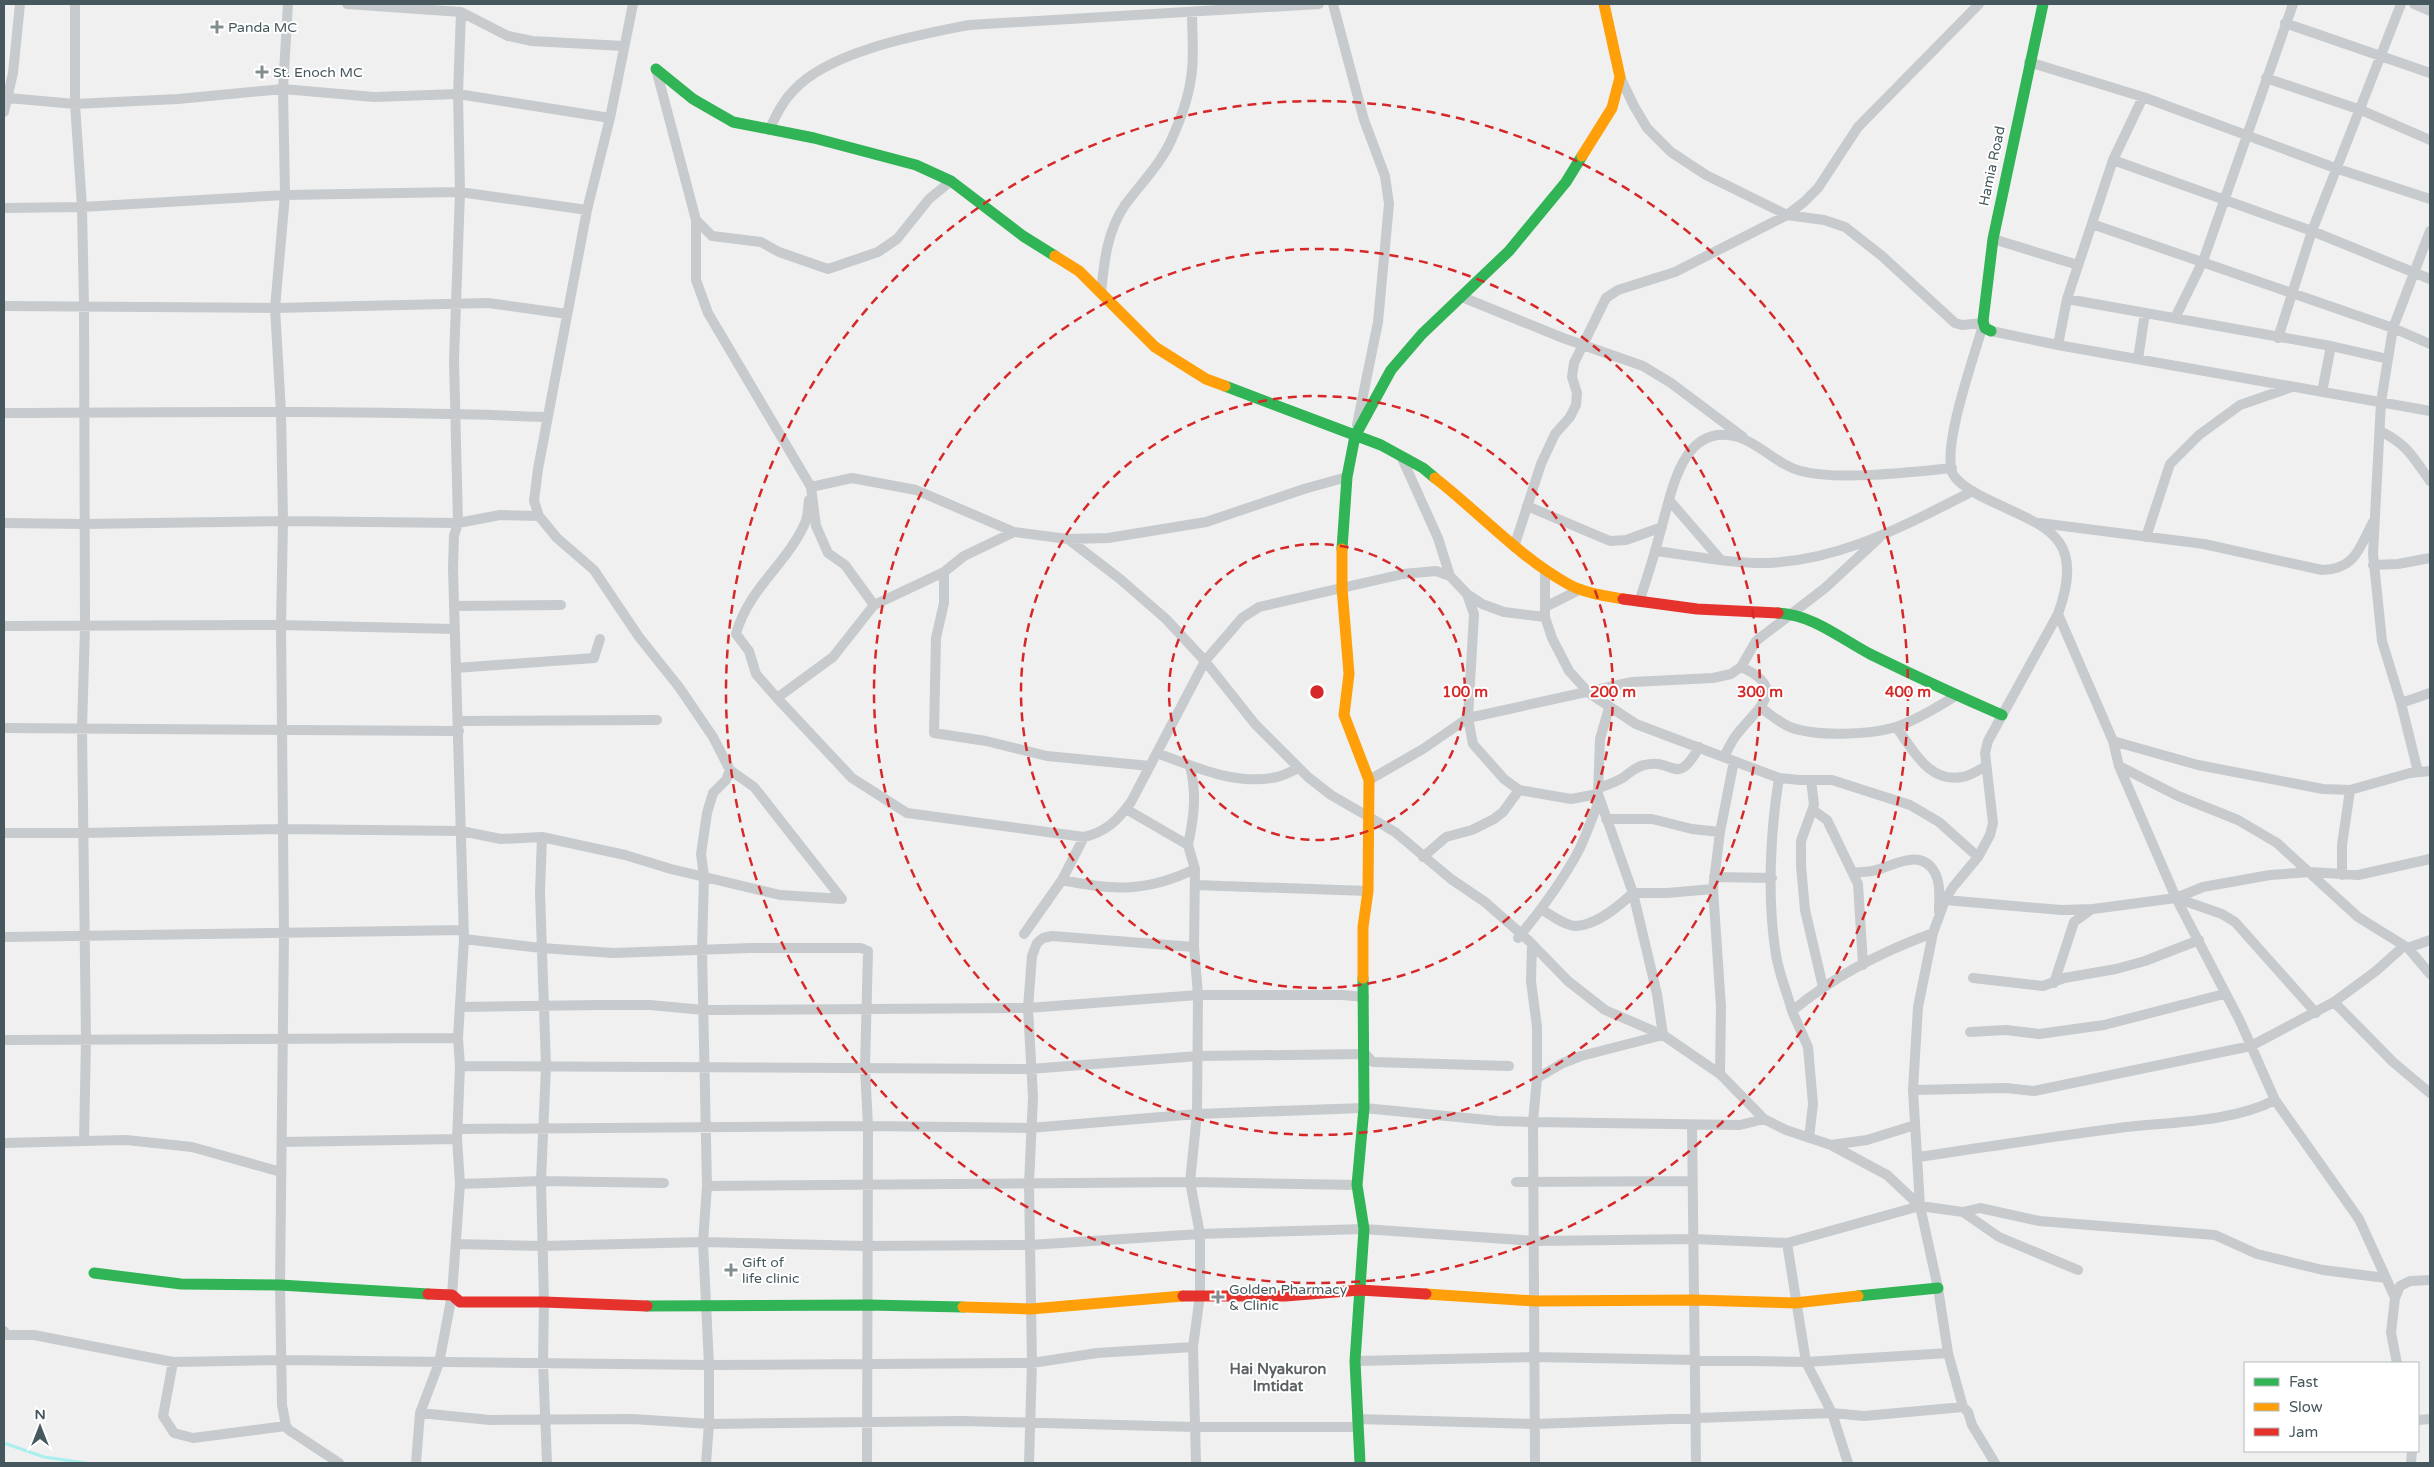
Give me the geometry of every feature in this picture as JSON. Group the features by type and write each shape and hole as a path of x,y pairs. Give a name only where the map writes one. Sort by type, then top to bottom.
{"street":[{"path":"20,4 8,72 5,104 75,104 178,99 283,88 374,97 458,94 610,118"},
{"path":"75,4 75,104 82,207 84,306 85,627 82,728 86,1040 84,1141"},
{"path":"288,4 283,88 285,195 275,308 281,412 283,520 281,625 284,933 280,1285 282,1406 286,1426 303,1441 339,1463"},
{"path":"347,4 461,12 508,36 532,41 624,46"},
{"path":"4,832 82,833 282,829 461,831 501,839 542,837 780,895 842,899 754,787 730,770 713,737 679,687 639,637 594,570 557,538 539,516 534,501 547,418 587,210 610,118 633,4"},
{"path":"769,130 780,108 792,91 808,77 847,56 927,33 969,25 1319,4"},
{"path":"1333,4 1364,120 1385,176 1389,204 1378,322 1347,477 1342,529 1342,588 1349,674 1344,715 1369,780 1368,891 1363,927 1364,1108 1357,1184 1364,1230 1356,1361 1360,1463"},
{"path":"1604,4 1620,77 1647,128 1671,152 1706,176 1787,214 1824,220 1845,227 1882,256 1955,323 1986,326 2058,345 2138,360 2430,411"},
{"path":"1514,548 1541,464 1555,434 1570,417 1576,405 1577,393 1572,369 1606,298 1612,293 1675,272 1787,214 1804,202 1818,188 1858,127 1979,4"},
{"name":"Hamia Road","path":"1986,326 1992,238 2043,4"},
{"path":"2175,318 2203,261 2293,4"},
{"path":"2278,338 2312,231 2338,169 2401,4"},
{"path":"2414,4 2430,11"},
{"path":"416,1463 420,1414 439,1364 452,1295 460,1184 458,1134 460,1066 458,1038 463,935 459,726 454,629 454,536 458,523 455,305 460,192 458,94 461,12"},
{"path":"1101,293 1105,250 1113,227 1125,205 1158,165 1173,137 1186,99 1192,70 1192,12"},
{"path":"2285,23 2430,73"},
{"path":"2029,62 2144,97 2338,169 2430,199"},
{"path":"656,69 693,98 733,122 814,138 916,165 951,180 1023,236 1079,270 1154,347 1206,378 1381,445 1423,468 1456,494 1514,548 1569,585 1603,596 1640,602 1697,609 1790,614 1830,629 1870,653 2002,715"},
{"path":"656,69 696,220 696,280 708,313 810,487 816,526 828,553 845,565 874,605"},
{"path":"1355,436 1391,370 1422,334 1509,252 1566,182 1612,108 1620,77"},
{"path":"2266,78 2361,110 2430,140"},
{"path":"2058,345 2067,299 2114,160 2144,97"},
{"path":"2114,160 2312,231 2430,279"},
{"path":"696,220 712,236 761,242 778,252 828,269 878,252 897,239 929,198 951,180"},
{"path":"4,208 82,207 285,195 460,192 587,210"},
{"path":"2092,224 2393,328 2430,344"},
{"path":"2418,772 2401,703 2382,641 2373,565 2381,402 2393,328 2416,272 2430,231"},
{"path":"1992,238 2078,265"},
{"path":"1462,297 1563,338 1626,359 1658,374 1749,442 1780,462 1801,471 1836,475 1952,468"},
{"path":"2067,299 2331,346 2388,359"},
{"path":"4,306 275,308 488,303 567,314"},
{"path":"2138,360 2145,313"},
{"path":"1986,326 1950,442 1952,473 1972,492 2039,522 2204,544 2322,570 2336,570 2351,561 2375,520"},
{"path":"2322,392 2331,346"},
{"path":"2146,537 2170,464 2199,435 2240,405 2294,386"},
{"path":"4,413 281,412 455,414 547,418"},
{"path":"2380,431 2397,439 2408,450 2430,481"},
{"path":"1640,602 1675,478 1685,457 1695,445 1712,436 1726,435 1749,442"},
{"path":"1401,456 1420,503 1438,538 1450,576 1467,594 1482,604 1504,612 1545,612 1581,589"},
{"path":"810,487 852,478 916,490 1014,532 1068,539 1108,538 1206,522 1304,489 1347,477"},
{"path":"810,487 806,522 777,566 752,596 740,620 736,634 749,651 756,674 852,778 907,813 1084,837 1099,834 1118,820 1126,809 1205,661 1242,618 1259,607 1289,598 1420,571 1436,571 1450,576"},
{"path":"1369,780 1423,749 1468,718 1589,693 1632,682 1713,678 1731,674 1741,667 1756,641 1825,588 1879,538 1895,528 1972,492"},
{"path":"1669,500 1720,559"},
{"path":"1527,506 1610,541 1626,540 1662,527"},
{"path":"4,523 84,524 283,520 458,523 500,516 539,516"},
{"path":"1995,1463 1989,1450 1972,1425 1968,1412 1963,1407 1948,1353 1938,1288 1920,1206 1913,1090 1918,1007 1933,933 1945,900 1986,846 1993,823 1986,766 1988,741 2058,614 2066,591 2065,557 2053,534 2039,522"},
{"path":"777,698 834,657 874,605 944,572 964,556 1014,532"},
{"path":"1655,551 1754,563 1804,559 1852,548 1879,538"},
{"path":"1068,539 1120,579 1166,619 1205,661 1255,724 1319,787 1395,832 1423,857 1485,902 1532,944 1568,981 1605,1010 1663,1035 1720,1074 1764,1119 1831,1145 1887,1175 1920,1206"},
{"path":"2373,565 2398,564 2430,558"},
{"path":"1545,569 1545,612 1552,638 1569,671 1589,693 1609,708 1636,724 1779,778 1832,780 1910,805 1939,822 1978,857"},
{"path":"944,572 944,603 936,638 934,733 986,742 1047,756 1150,766"},
{"path":"1467,594 1474,614 1468,718 1473,744 1504,779 1519,790 1571,799 1599,794 1636,767 1647,764 1680,770 1686,768 1699,747"},
{"path":"454,606 561,605"},
{"path":"2058,614 2113,741 2119,766 2176,898 2252,1046 2275,1100 2359,1219 2395,1298"},
{"path":"4,626 281,625 454,629"},
{"path":"456,668 594,658 600,639"},
{"path":"1720,1074 1721,1007 1713,889 1714,877 1729,759 1736,735 1761,708 1766,699 1767,686 1755,673 1741,667"},
{"path":"2401,703 2430,693"},
{"path":"1761,708 1788,727 1810,732 1864,731 1896,727 1934,709 1957,695"},
{"path":"1609,708 1600,739 1599,794 1633,893 1657,994 1663,1035"},
{"path":"4,728 283,729 657,720"},
{"path":"1896,727 1918,759 1931,772 1948,778 1964,777 1986,766"},
{"path":"2113,741 2198,765 2323,789 2350,790 2418,772 2430,771"},
{"path":"1157,753 1190,766 1254,779 1278,777 1299,768"},
{"path":"1190,766 1195,786 1195,804 1188,845 1195,869 1194,948 1198,994 1197,1114 1190,1182 1200,1234 1200,1296 1193,1347 1196,1463"},
{"path":"2119,766 2178,796 2249,826 2277,843 2358,917 2406,947 2430,974"},
{"path":"706,1463 709,1424 709,1365 704,1242 707,1186 706,1066 702,950 704,876 701,854 707,813 714,793 726,780 730,770"},
{"path":"1779,778 1774,806 1772,878 1774,936 1776,957 1792,1011 1808,1047 1813,1104 1810,1138"},
{"path":"1811,780 1813,810 1801,841 1801,866 1805,910 1823,988"},
{"path":"1423,857 1446,837 1472,830 1503,812 1519,790"},
{"path":"2342,875 2342,845 2350,790"},
{"path":"1518,938 1557,887 1580,848 1599,794"},
{"path":"1126,809 1188,845"},
{"path":"1813,810 1827,820 1858,884 1863,965"},
{"path":"1606,819 1652,819 1692,829 1720,832"},
{"path":"542,837 541,948 546,1066 541,1181 544,1302 542,1363 547,1463"},
{"path":"1024,934 1062,880 1084,837"},
{"path":"1853,873 1873,871 1903,859 1918,860 1930,866 1936,874 1940,916"},
{"path":"1945,900 2061,910 2093,909 2176,898 2203,887 2270,875 2310,872 2342,875 2363,874 2430,859"},
{"path":"1062,880 1088,886 1142,888 1175,879 1195,869"},
{"path":"1714,877 1772,878"},
{"path":"1195,885 1368,891"},
{"path":"1541,909 1575,926 1588,923 1602,916 1619,906 1633,893 1667,893 1713,889"},
{"path":"2176,898 2222,914 2235,922 2316,1013"},
{"path":"2054,983 2074,922 2093,909"},
{"path":"4,937 284,933 463,935 541,948 613,953 702,950 866,949 869,955 865,1067 868,1126 866,1246 868,1306 867,1463"},
{"path":"1792,1011 1823,988 1863,965 1910,941 1933,933"},
{"path":"1029,1463 1032,1363 1029,1184 1030,1128 1033,1097 1028,1008 1032,956 1037,943 1043,938 1052,936 1194,948"},
{"path":"1973,978 2043,986 2064,978 2116,969 2145,961 2199,940"},
{"path":"1913,1090 2006,1088 2034,1091 2252,1046 2334,1002 2406,947 2430,940"},
{"path":"1532,944 1531,981 1537,1027 1537,1078 1533,1122 1535,1463"},
{"path":"460,1007 650,1005 704,1010 1028,1008 1198,994 1343,995 1364,998"},
{"path":"1970,1032 2006,1030 2039,1034 2104,1025 2224,994"},
{"path":"2334,1002 2393,1062 2430,1094"},
{"path":"1537,1078 1563,1063 1582,1056 1663,1035"},
{"path":"4,1040 458,1038"},
{"path":"460,1066 1030,1069 1198,1056 1365,1054 1372,1062 1508,1066"},
{"path":"1918,1157 2070,1134 2194,1120 2230,1114 2275,1100"},
{"path":"283,1142 542,1128 868,1126 1030,1128 1197,1114 1364,1108 1498,1122 1740,1125 1764,1119"},
{"path":"1692,1125 1696,1463"},
{"path":"1831,1145 1867,1140 1915,1125"},
{"path":"4,1143 126,1140 192,1147 282,1172"},
{"path":"460,1184 541,1181 664,1183"},
{"path":"1516,1182 1693,1181"},
{"path":"707,1186 1190,1182 1357,1184"},
{"path":"457,1244 542,1246 704,1242 866,1246 1030,1245 1200,1234 1364,1230 1535,1241 1694,1239 1787,1242 1920,1206 1962,1212 1980,1208 2039,1222 2215,1235 2257,1254 2323,1270 2386,1278"},
{"path":"1962,1212 1999,1237 2078,1270"},
{"path":"1787,1242 1795,1303 1806,1362 1832,1413 1848,1463"},
{"path":"94,1273 181,1284 280,1285 452,1295 460,1302 544,1302 616,1306 868,1306 1031,1309 1200,1296 1285,1296 1360,1290 1535,1301 1695,1300 1795,1303 1938,1288"},
{"path":"2397,1362 2392,1333 2395,1298 2400,1286 2410,1281 2430,1280"},
{"path":"4,1332 6,1335 34,1335 173,1362 282,1360 439,1364 709,1365 1032,1363 1096,1353 1193,1347"},
{"path":"1356,1361 1534,1357 1806,1362 1948,1353"},
{"path":"173,1362 163,1416 174,1433 193,1438 286,1426"},
{"path":"420,1414 490,1420 633,1418 709,1424 866,1422 1029,1423 1195,1427 1357,1423 1535,1424 1832,1413 1864,1416 1963,1407"}],"waterway":[{"path":"4,1443 44,1457 86,1463"}],"traffic: fast":[{"path":"1991,331 1985,328 1983,321 1993,239 2043,4"},
{"path":"656,69 693,99 733,122 814,138 916,165 951,181 1023,236 1055,256"},
{"path":"1342,549 1347,477 1355,436 1391,370 1422,334 1509,251 1566,182 1582,156"},
{"path":"1225,386 1381,445 1423,468 1435,478"},
{"path":"1778,613 1804,618 1815,623 1872,655 2002,715"},
{"path":"1360,1463 1355,1361 1364,1229 1357,1185 1364,1108 1363,978"},
{"path":"94,1273 181,1284 280,1285 428,1294"},
{"path":"1858,1296 1938,1288"},
{"path":"647,1306 868,1305 963,1307"}],"traffic: slow":[{"path":"1582,156 1612,108 1620,77 1604,4"},
{"path":"1055,256 1079,271 1155,347 1206,379 1225,386"},
{"path":"1435,478 1532,561 1550,573 1581,590 1623,599"},
{"path":"1342,549 1342,588 1349,674 1344,715 1369,780 1368,891 1363,927 1363,978"},
{"path":"1426,1294 1535,1301 1695,1300 1795,1303 1858,1296"},
{"path":"963,1307 1031,1309 1183,1296"}],"traffic: jam":[{"path":"1623,599 1697,609 1778,613"},
{"path":"1183,1296 1285,1296 1360,1290 1426,1294"},
{"path":"428,1294 452,1295 460,1302 544,1302 647,1306"}],"place":[{"name":"Panda MC","path":"217,27"},
{"name":"St. Enoch MC","path":"262,72"},
{"name":"Gift of life clinic","path":"731,1270"},
{"name":"Golden Pharmacy & Clinic","path":"1218,1297"}],"district":[{"name":"Hai Nyakuron Imtidat","path":"1278,1378"}]}
